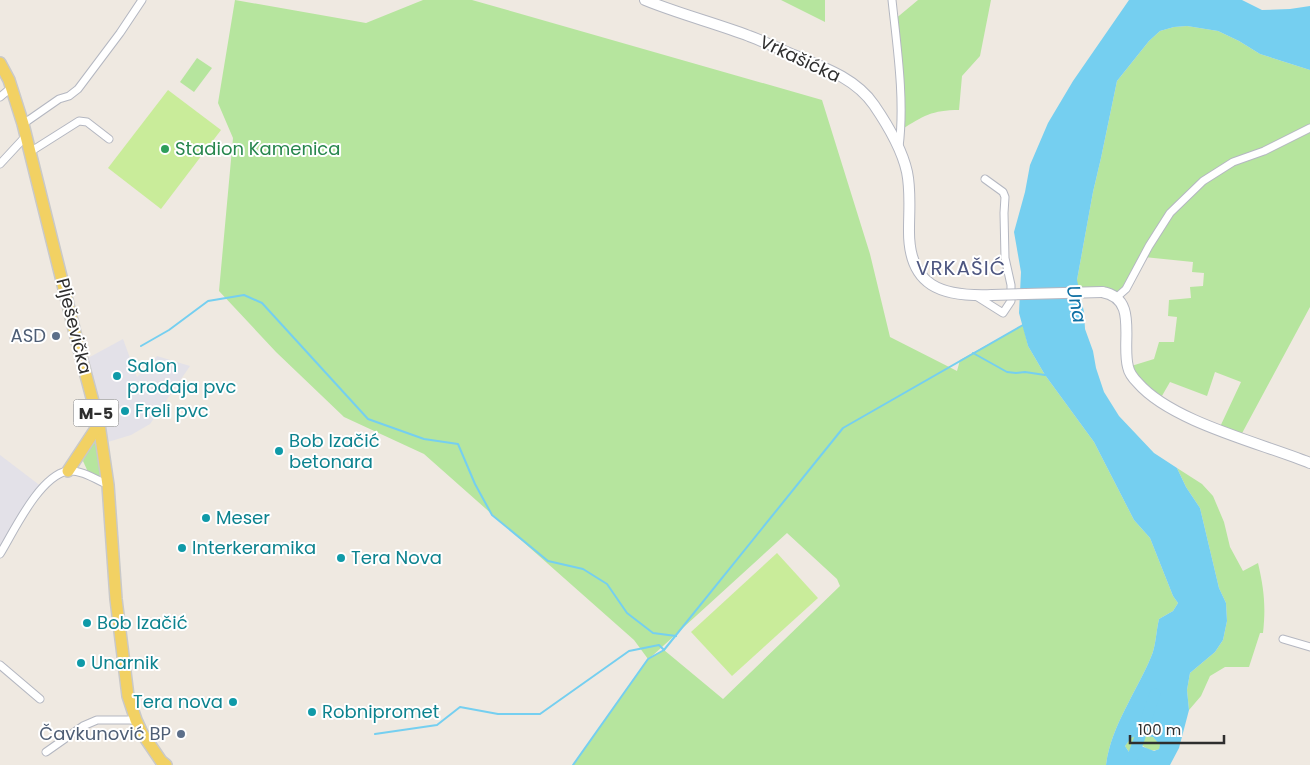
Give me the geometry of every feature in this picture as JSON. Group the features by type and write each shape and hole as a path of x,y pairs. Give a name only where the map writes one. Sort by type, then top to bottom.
{"main road":[{"name":"Plješevička","path":"0,63 12,87 23,124 78,348 99,424 108,485 125,679 136,720 146,740 166,765"},
{"path":"68,471 99,424"}],"street":[{"path":"23,124 59,99 69,96 78,89 142,0"},
{"name":"Vrkašićka","path":"645,0 751,36 827,68 854,84 873,103 898,149 907,173 909,240 917,269 924,280 936,288 976,296 1102,292 1117,297"},
{"path":"892,0 901,130 898,149"},
{"path":"0,97 12,87"},
{"path":"30,152 79,121 87,122 109,139"},
{"path":"1310,128 1264,151 1233,162 1202,181 1170,213 1126,289 1117,297 1122,302 1125,316 1128,367 1137,382 1149,394 1164,404 1198,421 1310,463"},
{"path":"0,164 26,136"},
{"path":"976,296 1003,313 1011,301 1011,285 1006,258 1005,197 1003,192 985,179"},
{"path":"0,554 42,487 49,480 68,471 78,472 108,485"},
{"path":"1283,639 1310,646"},
{"path":"0,665 40,699"},
{"path":"46,752 83,726 97,720 136,720"}],"shaded area":[{"path":"123,339 137,377 157,356 190,366 150,424 131,435 108,442 88,358"},
{"path":"0,455 42,487 0,554"}],"green space":[{"path":"235,0 366,23 423,0 472,0 822,100 870,254 890,337 957,371 960,360 1023,325 1028,346 1045,375 1094,442 1134,520 1150,538 1173,596 1178,603 1173,611 1159,619 1153,653 1118,723 1106,765 573,765 648,659 634,640 424,454 344,417 276,352 219,291 233,138 218,103","holes":["787,533 837,579 840,586 723,699 664,650 651,657"]},
{"path":"781,0 825,0 825,22"},
{"path":"918,0 991,0 980,56 962,76 959,110 942,111 928,115 901,130 894,20"},
{"path":"1187,26 1218,31 1260,54 1310,70 1310,307 1240,437 1219,429 1241,382 1215,372 1207,396 1170,382 1159,401 1128,367 1154,359 1159,342 1174,342 1177,317 1168,316 1169,300 1191,298 1190,287 1203,286 1204,273 1192,272 1193,262 1144,257 1117,297 1077,293 1077,280 1093,192 1117,81 1149,41 1160,31"},
{"path":"197,58 212,68 194,92 180,82"},
{"name":"Stadion Kamenica","path":"168,90 221,130 161,209 108,168"},
{"path":"97,441 103,481 88,472 83,461 88,450"},
{"path":"1177,468 1202,484 1213,496 1224,522 1230,547 1243,571 1258,563 1264,606 1263,633 1260,633 1249,667 1225,667 1210,676 1201,696 1189,710 1187,690 1190,673 1215,652 1223,640 1227,621 1226,603 1219,588 1200,508 1186,487"},
{"path":"777,553 818,598 732,676 691,632"},
{"path":"1138,735 1153,737 1161,745 1159,749 1150,750 1142,745 1135,747 1129,752 1125,746 1131,737"}],"water":[{"path":"1129,0 1242,0 1262,10 1310,6 1310,70 1260,54 1218,31 1187,26 1160,31 1149,41 1117,81 1093,192 1077,280 1084,312 1085,329 1093,351 1096,368 1104,392 1119,416 1154,453 1177,468 1186,487 1200,508 1219,588 1226,603 1227,621 1223,640 1215,652 1190,673 1187,690 1189,710 1179,748 1170,765 1106,765 1118,723 1153,653 1159,619 1173,611 1178,603 1173,596 1150,538 1134,520 1094,442 1045,375 1028,346 1019,313 1021,272 1014,232 1030,165 1048,123 1073,81","holes":["1138,735 1153,737 1160,745 1159,749 1154,751 1136,744 1129,752 1125,746 1131,738"]}],"waterway":[{"path":"141,346 169,330 208,301 244,295 262,303 368,419 424,439 458,444 475,484 492,515 548,561 583,569 607,584 627,613 653,633 676,636"},
{"path":"573,765 648,659 664,650 843,428 1023,325"},
{"path":"973,353 1007,372 1045,375"},
{"path":"375,734 437,725 460,707 498,714 540,714 629,651 659,645 664,650"},
{"name":"Una","path":"1130,765 1155,694"}],"place":[{"name":"Stadion Kamenica","path":"165,149"},
{"name":"ASD","path":"56,336"},
{"name":"Salon prodaja pvc","path":"117,376"},
{"name":"Freli pvc","path":"125,411"},
{"name":"Bob Izačić betonara","path":"279,451"},
{"name":"Meser","path":"206,518"},
{"name":"Interkeramika","path":"182,548"},
{"name":"Tera Nova","path":"341,558"},
{"name":"Bob Izačić","path":"87,623"},
{"name":"Unarnik","path":"81,663"},
{"name":"Tera nova","path":"233,702"},
{"name":"Robnipromet","path":"312,712"},
{"name":"Čavkunović BP","path":"181,734"}],"district":[{"name":"VRKAŠIĆ","path":"961,268"}]}
